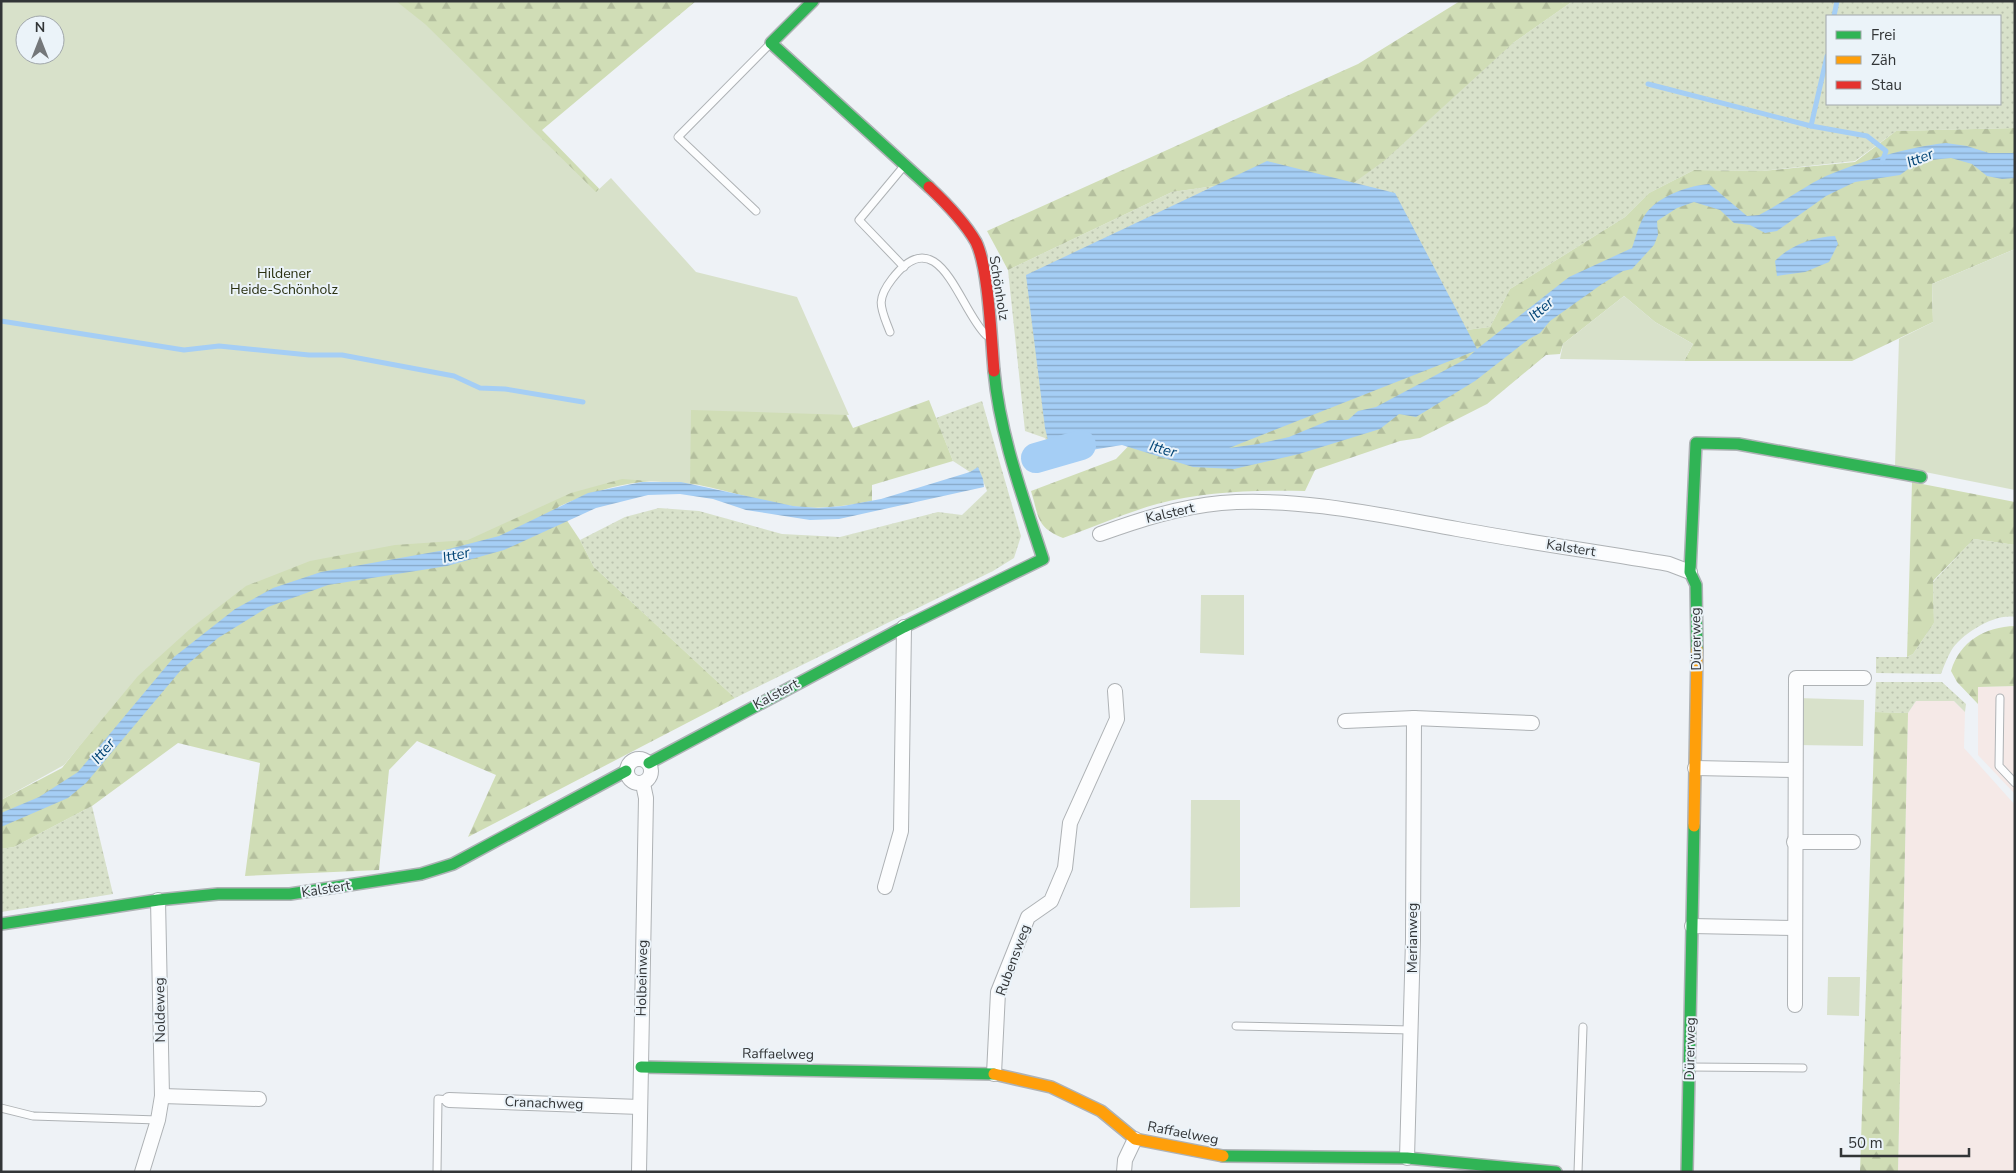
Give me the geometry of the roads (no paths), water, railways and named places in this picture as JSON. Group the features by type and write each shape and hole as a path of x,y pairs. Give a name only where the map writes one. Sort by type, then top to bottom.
{"street":[{"path":"771,43 813,1"},
{"name":"Schönholz","path":"771,43 949,206 976,243 984,271 998,406 1006,445 1043,559"},
{"path":"1690,572 1696,443 1738,444 1921,477"},
{"name":"Kalstert","path":"1100,534 1176,510 1220,503 1281,502 1342,508 1669,564 1690,572"},
{"name":"Kalstert","path":"1,924 158,900 218,894 290,894 421,874 453,864 626,771 629,764 635,759 643,759 649,763 670,750 904,627 1043,559"},
{"name":"Dürerweg","path":"1687,1172 1695,768 1696,586 1690,572"},
{"path":"885,887 901,831 904,627"},
{"path":"1795,1005 1796,678 1864,678"},
{"name":"Rubensweg","path":"994,1074 998,992 1028,917 1051,901 1065,868 1070,822 1117,719 1115,691"},
{"path":"1345,721 1414,718 1532,723"},
{"name":"Merianweg","path":"1408,1158 1414,718"},
{"path":"626,771 628,778 635,784 643,784 650,779 652,771 649,763"},
{"path":"1695,768 1795,770"},
{"name":"Holbeinweg","path":"639,1172 646,798 643,784"},
{"path":"1794,842 1853,842"},
{"name":"Noldeweg","path":"142,1172 158,1120 162,1096 158,900"},
{"path":"1692,926 1795,928"},
{"name":"Raffaelweg","path":"641,1067 994,1074 1051,1087 1105,1113 1135,1139 1218,1156 1408,1158 1556,1172"},
{"path":"162,1096 258,1099"},
{"name":"Cranachweg","path":"444,1099 640,1107"},
{"path":"1124,1172 1125,1160 1135,1139"}],"lane":[{"path":"756,211 678,137 771,43"},
{"path":"904,166 859,220 904,267"},
{"path":"890,332 880,304 880,297 893,277 904,267 920,259 935,261 942,266 976,324 992,341"},
{"path":"2000,698 1999,766 2015,783"},
{"path":"1236,1026 1411,1030"},
{"path":"1578,1172 1583,1027"},
{"path":"1690,1067 1803,1068"},
{"name":"Cranachweg","path":"437,1172 444,1099"},
{"path":"1,1108 33,1116 158,1120"}],"water":[{"path":"1946,143 1967,146 1989,153 2015,153 2015,178 2002,179 1987,176 1972,164 1951,158 1931,160 1911,167 1900,175 1855,182 1826,196 1777,231 1765,233 1750,225 1734,223 1720,210 1694,202 1677,208 1657,221 1658,235 1654,245 1632,269 1623,271 1602,284 1550,321 1540,333 1529,339 1475,381 1416,417 1399,414 1380,429 1299,454 1234,469 1193,467 1122,445 1073,453 1051,459 1045,463 1041,451 1050,448 1045,428 1026,275 1267,161 1395,193 1477,349 1569,277 1632,248 1647,212 1675,192 1709,184 1747,216 1759,215 1826,176 1885,155","holes":["1475,351 1466,359 1376,407 1358,411 1348,420 1330,420 1289,437 1229,448"]},
{"path":"1835,236 1838,244 1829,262 1805,272 1777,276 1775,261 1788,250 1811,240"},
{"path":"978,467 984,487 839,519 810,520 746,510 713,499 680,494 648,495 596,508 504,550 447,566 328,585 268,607 218,638 181,670 86,783 68,798 1,827 1,813 39,797 78,772 174,657 235,609 273,588 321,572 445,550 499,536 588,493 642,482 681,482 793,506 818,508 843,506 881,499 970,472"}],"waterway":[{"path":"1834,15 1837,1"},
{"path":"1826,60 1811,126 1867,136 1886,151 1882,162"},
{"path":"1648,84 1811,126"},
{"path":"1,321 184,350 219,346 309,355 342,355 454,376 480,388 505,389 583,402"},
{"name":"Itter","path":"1036,458 1081,445"}],"park label":[{"name":"Hildener Heide-Schönholz","path":"284,282"}]}
